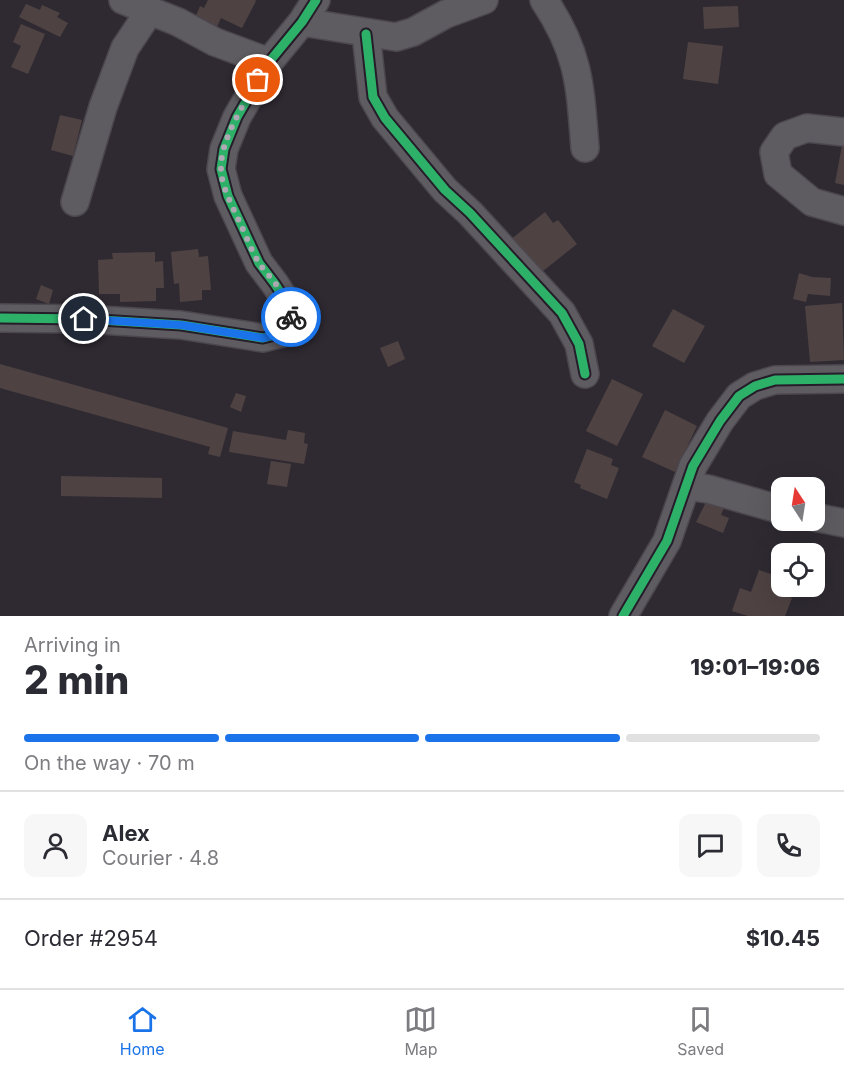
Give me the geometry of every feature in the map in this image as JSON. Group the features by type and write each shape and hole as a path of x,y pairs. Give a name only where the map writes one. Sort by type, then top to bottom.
{"street":[{"path":"123,0 148,12 178,22 215,42 269,62"},
{"path":"0,318 84,319 181,325 263,338 283,333 291,322 291,309 259,263 228,196 221,169 224,149 237,117 269,62 309,11 366,34 396,37 413,32 446,14 484,0"},
{"path":"544,0 559,22 573,55 580,83 585,148"},
{"path":"75,202 103,107 121,57 148,12"},
{"path":"366,34 373,97 385,118 445,190 471,213 562,313 579,344 585,374"},
{"path":"844,132 807,128 784,136 774,152 778,174 812,202 844,212"},
{"path":"623,616 667,541 698,457 720,421 740,396 755,386 775,380 844,379"},
{"path":"686,486 708,489 771,507"},
{"path":"825,519 844,523"}],"building":[{"path":"208,0 256,1 242,28 221,18 216,29 195,18 200,6 204,8"},
{"path":"26,4 40,10 42,5 60,13 57,17 68,23 60,37 19,17"},
{"path":"738,6 739,27 704,29 703,7"},
{"path":"21,24 45,34 28,74 11,67 21,46 13,42"},
{"path":"688,42 723,46 718,84 683,79"},
{"path":"60,115 82,120 73,156 51,150"},
{"path":"844,140 844,185 835,183"},
{"path":"545,212 553,223 558,220 577,244 538,275 510,240"},
{"path":"198,249 199,257 208,256 211,290 202,290 202,300 180,302 179,283 174,284 171,252"},
{"path":"155,252 155,262 163,261 164,288 156,288 156,301 120,302 120,294 99,294 98,260 113,259 112,253"},
{"path":"799,273 812,277 831,278 830,296 808,294 806,302 793,299"},
{"path":"41,285 53,290 49,304 36,299"},
{"path":"842,303 844,360 810,362 805,306"},
{"path":"673,309 705,326 684,363 652,346"},
{"path":"398,341 405,359 388,367 380,348"},
{"path":"0,364 228,428 220,457 208,454 210,447 0,388"},
{"path":"612,379 643,394 617,446 586,431"},
{"path":"236,393 246,396 241,412 230,407"},
{"path":"665,410 697,426 675,472 642,457"},
{"path":"288,430 305,433 304,443 308,444 304,464 229,452 233,431 286,440"},
{"path":"587,449 613,459 611,465 619,468 607,499 580,488 581,485 574,482"},
{"path":"271,461 291,464 287,487 267,484"},
{"path":"61,476 162,478 162,498 61,496"},
{"path":"709,496 726,503 721,515 729,518 723,533 696,522"},
{"path":"759,570 771,574 771,597 792,598 785,616 748,616 732,611 740,588 751,592"}],"cycle path":[{"path":"0,318 84,319 181,325 263,338 283,333 291,322 291,309 259,263 228,196 221,169 224,149 237,117 269,62 302,22 316,0"},
{"path":"366,34 373,97 385,118 445,190 470,213 562,313 579,344 585,374"},
{"path":"623,616 667,541 693,466 720,421 739,396 755,386 775,380 844,379"}],"way so far":[{"path":"258,80 237,117 224,149 221,169 228,196 259,263 291,309 291,317"}],"route":[{"path":"84,319 181,325 263,338 283,333 291,322 291,317"}]}
